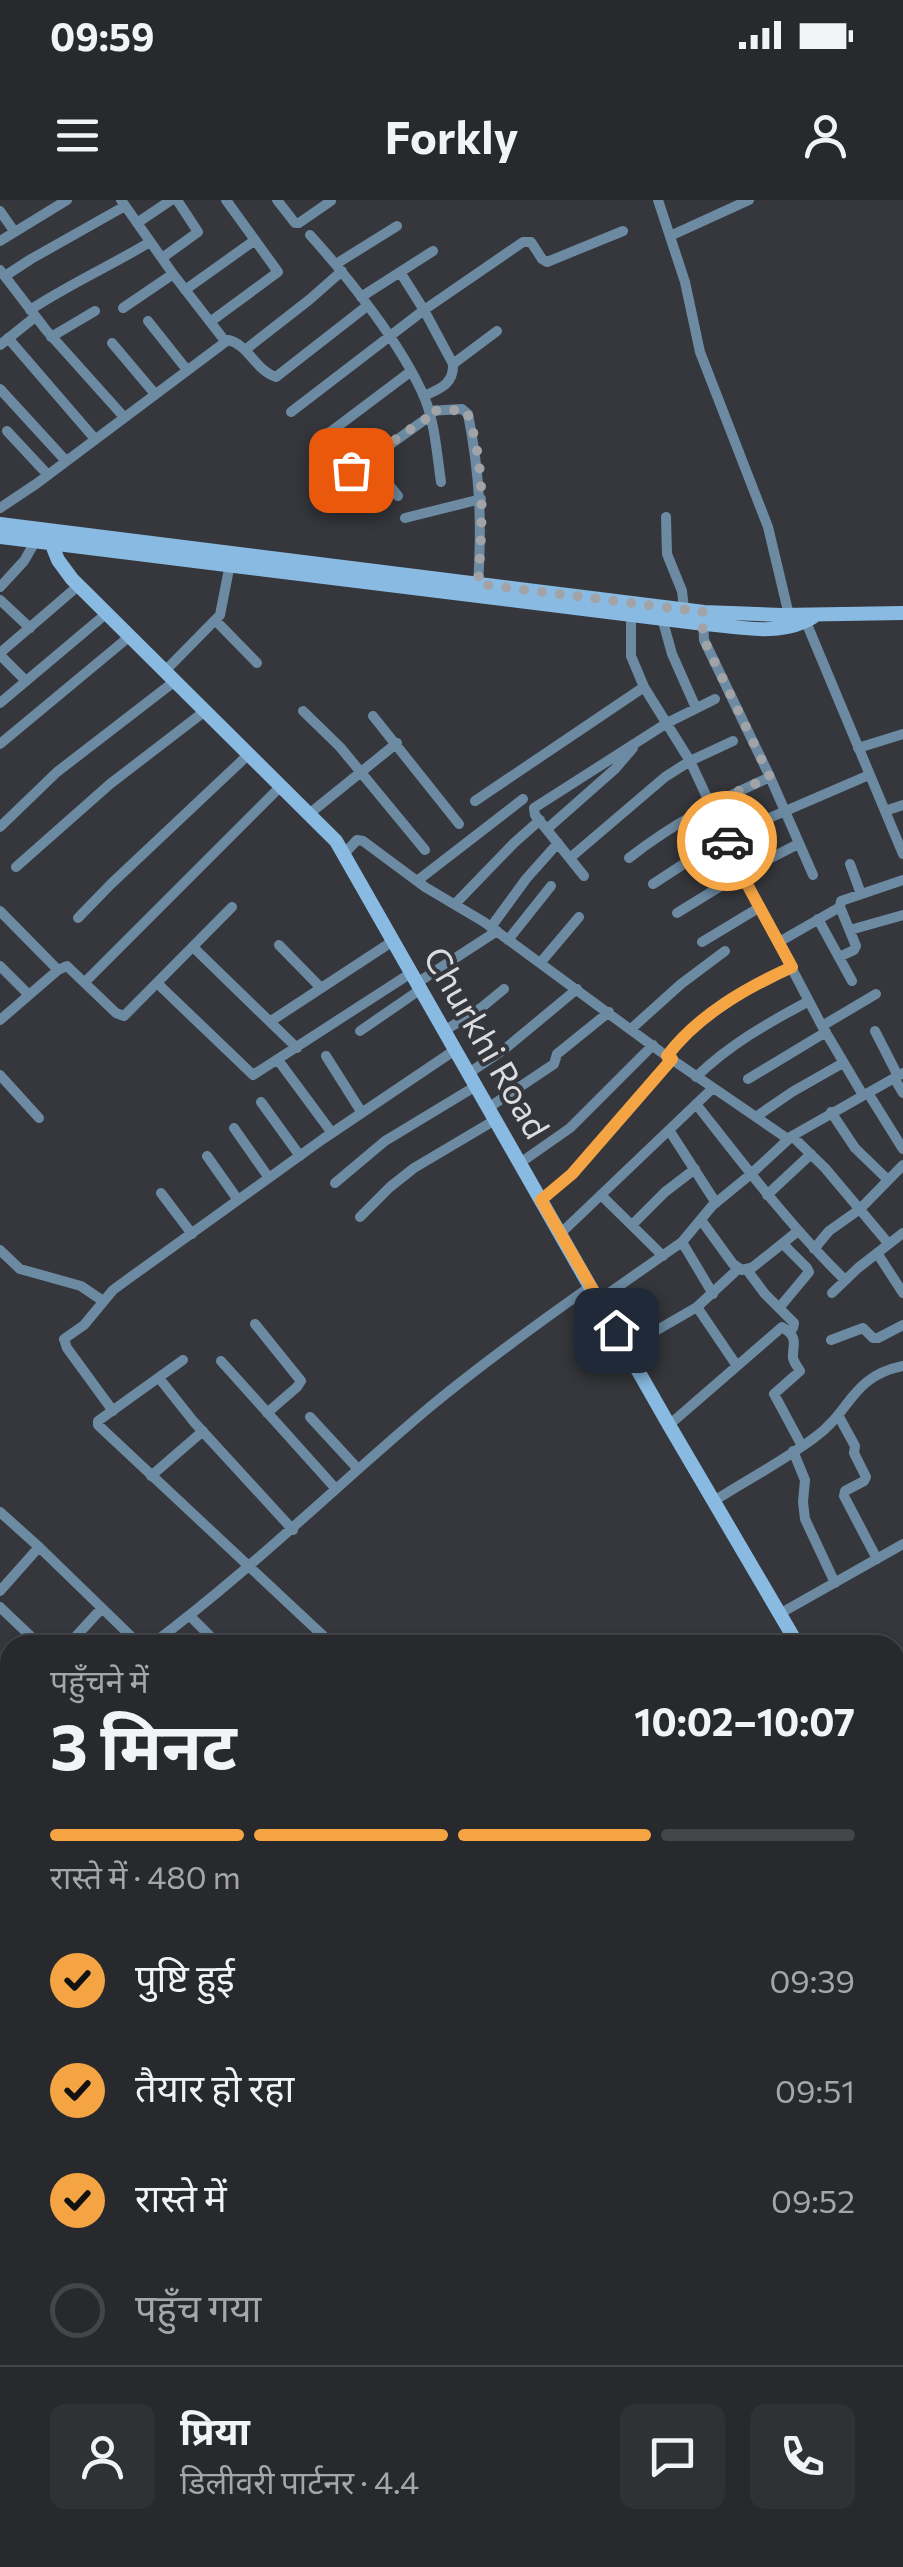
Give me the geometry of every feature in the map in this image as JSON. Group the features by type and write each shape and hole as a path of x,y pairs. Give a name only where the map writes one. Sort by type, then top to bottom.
{"street":[{"path":"32,200 42,214"},
{"path":"0,241 67,200"},
{"path":"137,223 174,200 198,232 162,258"},
{"path":"210,322 277,274 277,268 226,200"},
{"path":"277,200 295,223 331,201"},
{"path":"658,200 686,282 700,352 768,528 789,614"},
{"path":"670,236 749,200"},
{"path":"124,418 52,337 3,273 123,203 226,341"},
{"path":"0,211 14,231"},
{"path":"245,350 309,300 339,268 396,226"},
{"path":"292,412 424,310 523,242 531,242 547,262 623,232"},
{"path":"310,235 389,337 424,396 441,482"},
{"path":"186,290 255,240"},
{"path":"95,440 4,342 70,285 150,242"},
{"path":"0,508 226,341 236,341 266,374 276,377 400,272 432,251"},
{"path":"400,272 453,364 450,381 424,396"},
{"path":"123,308 173,274"},
{"path":"52,337 95,311"},
{"path":"148,321 187,370"},
{"path":"453,364 497,331"},
{"path":"112,343 155,394"},
{"path":"317,442 410,372"},
{"path":"0,389 66,462"},
{"path":"336,462 351,470 429,414 466,410 481,499 478,584"},
{"path":"7,431 48,475"},
{"path":"369,460 398,496"},
{"path":"405,518 481,499"},
{"path":"666,517 668,554 682,591 684,609"},
{"path":"2,528 44,539 662,618 789,614 811,618 903,613"},
{"path":"0,587 44,539 93,534 684,609 703,618 772,629 784,629 811,618"},
{"name":"Churkhi Road","path":"44,539 78,586 336,841 668,1425 793,1635"},
{"path":"0,827 57,772 170,676 216,621 224,605 230,564"},
{"path":"26,681 0,654 78,586"},
{"path":"0,600 30,628"},
{"path":"0,703 106,613"},
{"path":"631,614 630,656 644,687 690,761 742,873 824,1029 903,1150"},
{"path":"662,618 672,654 696,708"},
{"path":"703,618 704,640 813,875"},
{"path":"811,618 858,748 903,854"},
{"path":"216,621 257,663"},
{"path":"0,744 130,636"},
{"path":"475,801 644,687"},
{"path":"584,876 533,811 666,722 715,699"},
{"path":"16,867 110,784 205,711"},
{"path":"303,711 340,747 425,850"},
{"path":"373,716 459,824"},
{"path":"858,748 903,734"},
{"path":"570,858 648,790 690,761 733,741"},
{"path":"455,904 504,853 628,756 635,743"},
{"path":"309,814 397,744"},
{"path":"78,918 249,754"},
{"path":"654,884 725,837 869,775"},
{"path":"628,858 710,804 770,777"},
{"path":"85,982 281,786"},
{"path":"418,881 523,799"},
{"path":"884,811 903,805"},
{"path":"344,854 357,840 363,841 790,1138 811,1154 888,1244"},
{"path":"157,984 253,1076 416,982 494,929 526,879 558,843"},
{"path":"677,913 798,844"},
{"path":"850,864 861,894"},
{"path":"779,942 840,907 845,898 903,880"},
{"path":"508,940 551,886"},
{"path":"0,1019 67,966 119,1016 129,1013 232,907"},
{"path":"702,942 760,907"},
{"path":"839,958 855,948 840,907"},
{"path":"0,911 58,970"},
{"path":"850,930 903,916"},
{"path":"541,962 579,917"},
{"path":"818,920 852,981"},
{"path":"271,1021 393,941"},
{"path":"279,944 320,987"},
{"path":"192,947 297,1048"},
{"path":"632,1029 725,951"},
{"path":"0,966 29,995"},
{"path":"541,1200 572,1174 687,1032 754,986 792,967"},
{"path":"360,1031 416,982"},
{"path":"335,1183 385,1141 472,1080 577,988"},
{"path":"444,1031 504,989"},
{"path":"748,1079 876,994"},
{"path":"696,1076 742,1038 809,1001"},
{"path":"360,1218 414,1168 492,1114 554,1064 558,1054 609,1012"},
{"path":"875,1031 899,1076 903,1093"},
{"path":"520,1163 570,1128 652,1045"},
{"path":"113,1411 64,1339 84,1325 128,1279 455,1050"},
{"path":"326,1056 362,1112"},
{"path":"278,1060 332,1134"},
{"path":"757,1116 844,1063"},
{"path":"0,1074 38,1118"},
{"path":"599,1300 682,1242 716,1203 790,1138 899,1076"},
{"path":"560,1234 713,1088"},
{"path":"261,1102 300,1156"},
{"path":"696,1104 767,1195 845,1280"},
{"path":"831,1112 855,1148 887,1179"},
{"path":"234,1128 269,1178"},
{"path":"669,1130 716,1203"},
{"path":"767,1195 811,1154"},
{"path":"207,1156 238,1200"},
{"path":"779,1308 808,1275 817,1252 838,1222 860,1208 903,1165"},
{"path":"632,1225 695,1168"},
{"path":"161,1194 192,1234"},
{"path":"601,1195 663,1256"},
{"path":"701,1220 794,1323 789,1331"},
{"path":"626,1348 697,1308 742,1269 798,1231"},
{"path":"832,1293 903,1233"},
{"path":"682,1242 713,1294"},
{"path":"782,1244 808,1268"},
{"path":"0,1250 20,1269 81,1286 104,1301"},
{"path":"877,1253 903,1294"},
{"path":"164,1635 293,1530 432,1405 591,1286"},
{"path":"697,1308 737,1366"},
{"path":"255,1324 301,1381 267,1413"},
{"path":"831,1340 862,1328 878,1338 903,1325"},
{"path":"668,1425 780,1328 789,1331 796,1346 793,1357 800,1371 774,1394 798,1448 805,1480 805,1519 835,1583"},
{"path":"184,1360 98,1421 98,1425 323,1635"},
{"path":"221,1361 336,1488"},
{"path":"714,1501 816,1438 868,1378 903,1366"},
{"path":"159,1378 293,1530"},
{"path":"838,1415 866,1476 845,1491 844,1496 877,1559"},
{"path":"310,1417 358,1469"},
{"path":"151,1476 203,1432"},
{"path":"0,1512 128,1635"},
{"path":"781,1613 903,1544"},
{"path":"0,1590 39,1546"},
{"path":"0,1607 29,1635"},
{"path":"77,1635 102,1608"},
{"path":"190,1616 209,1635"}],"way so far":[{"path":"351,470 430,416 429,411 466,410 481,499 478,584 704,612 704,640 770,777 710,804 727,841"}],"route":[{"path":"616,1330 541,1200 572,1174 657,1078 672,1059 667,1056 687,1032 754,986 792,967 727,841"}]}
